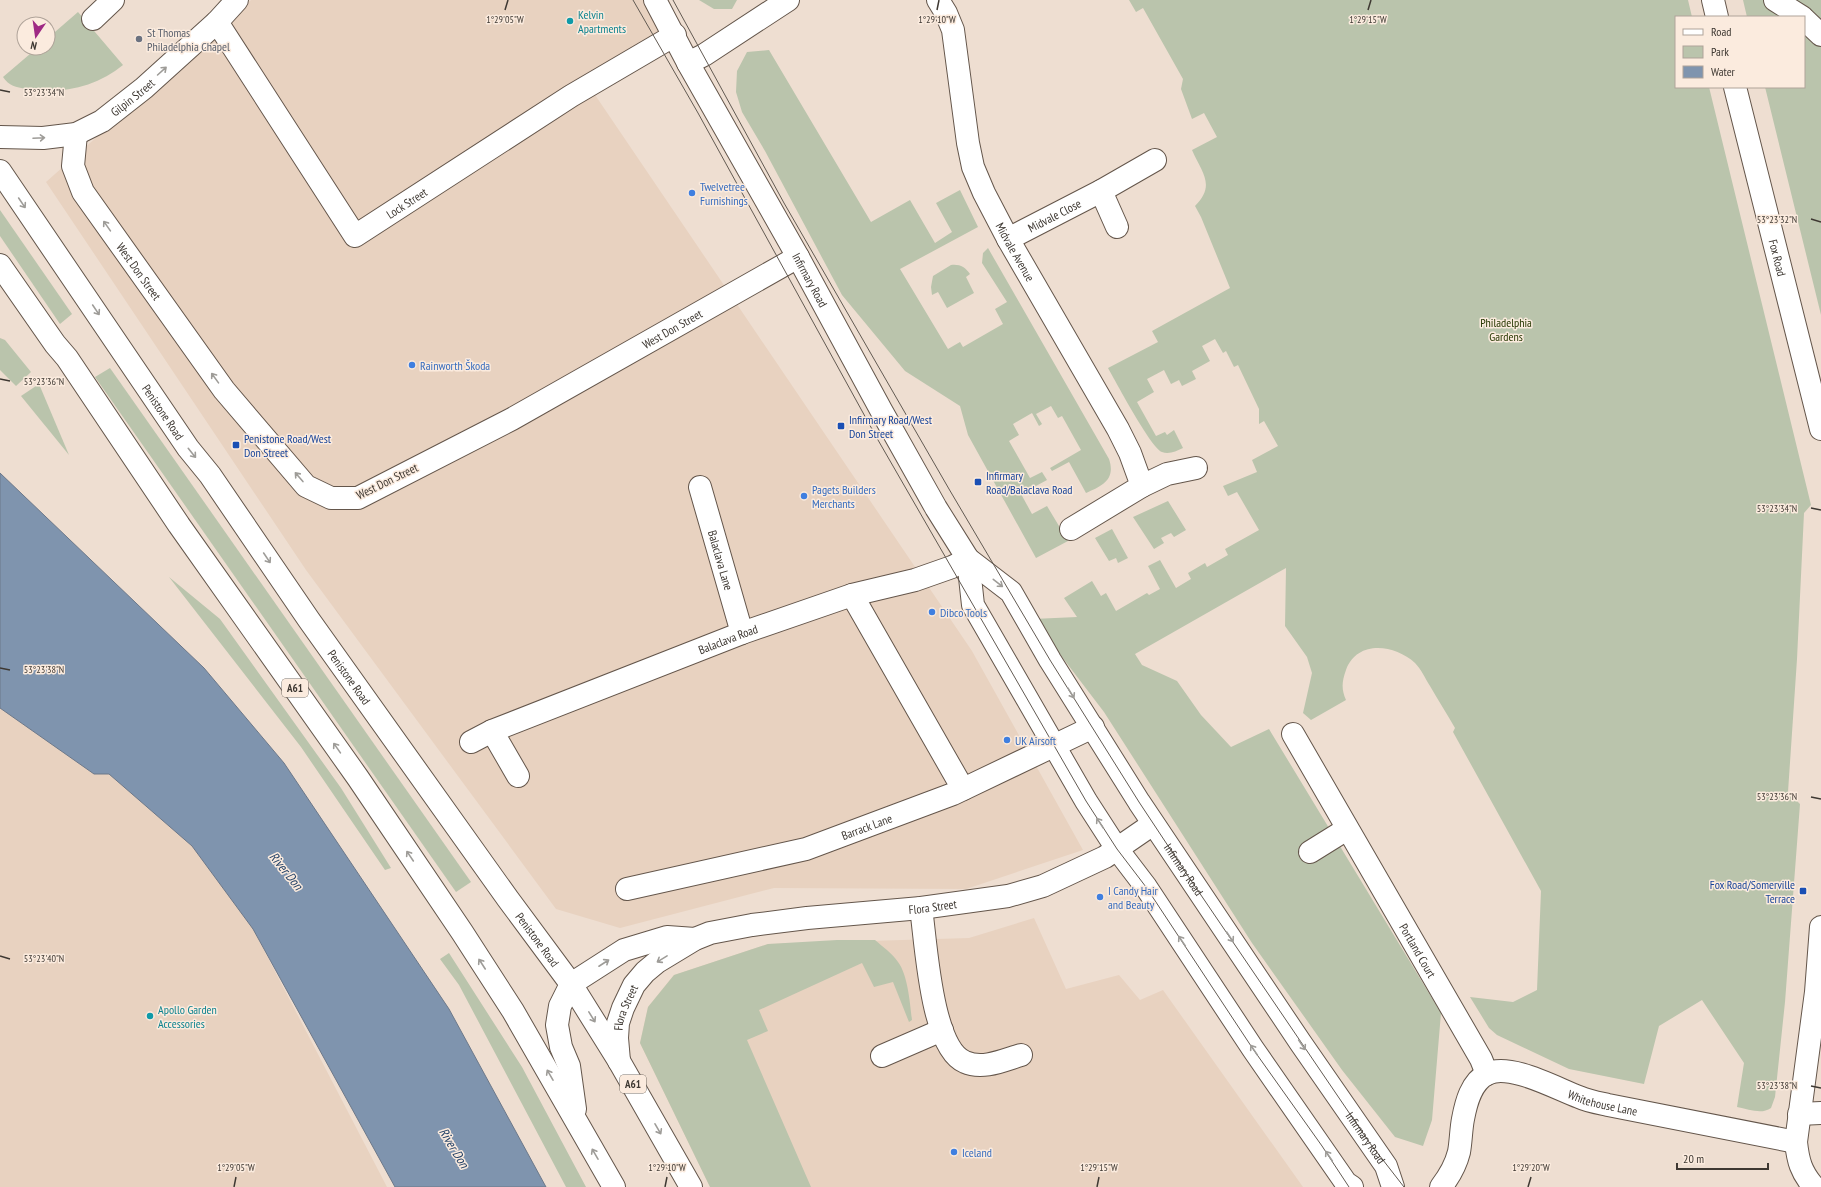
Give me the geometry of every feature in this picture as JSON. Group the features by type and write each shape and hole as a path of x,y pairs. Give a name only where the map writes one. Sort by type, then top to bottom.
{"main road":[{"path":"93,18 113,0"},
{"name":"Infirmary Road","path":"655,0 675,35 688,63 798,257 936,508 968,559 1011,592 1050,660 1153,824 1300,1042 1386,1166 1393,1187"},
{"path":"688,63 717,47 788,0"},
{"name":"Midvale Avenue","path":"938,0 946,13 953,30 968,143 973,167 984,193 1008,239 1118,429 1130,453 1142,486"},
{"path":"1713,0 1717,16"},
{"path":"1776,0 1800,16"},
{"name":"Lock Street","path":"226,8 355,236 571,96 675,35"},
{"name":"Gilpin Street","path":"0,137 43,138 76,134 102,121 120,107 226,8"},
{"path":"1805,20 1821,35"},
{"name":"Fox Road","path":"1735,88 1821,429"},
{"name":"West Don Street","path":"76,134 73,166 83,192 224,390 306,486 331,498 358,498 512,419 798,257"},
{"name":"Midvale Close","path":"1008,239 1101,191 1156,160"},
{"name":"Penistone Road","path":"0,171 188,448 210,475 314,626 508,899 571,984 619,1061 691,1187"},
{"path":"1101,191 1117,227"},
{"name":"A61","path":"0,265 71,365 179,525 362,784 513,1011 577,1120 614,1187"},
{"path":"1071,529 1142,486 1167,474 1196,468"},
{"name":"Balaclava Lane","path":"700,487 742,633"},
{"name":"Infirmary Road","path":"968,559 973,605 1086,801 1117,849 1146,887 1253,1049 1346,1183 1352,1187"},
{"name":"Balaclava Road","path":"471,742 492,731 742,633 852,595 915,580 952,567 968,559"},
{"path":"852,595 963,789"},
{"name":"Barrack Lane","path":"627,889 806,849 963,789 1093,727"},
{"path":"492,731 518,776"},
{"name":"Portland Court","path":"1293,734 1480,1059 1487,1074"},
{"name":"Flora Street","path":"619,1061 617,1038 618,1023 623,1008 634,985 645,972 657,962 695,939 710,934 752,925 799,919 922,908 1015,894 1043,886 1105,857 1153,824"},
{"path":"1310,852 1347,829"},
{"path":"922,908 932,992 938,1021 947,1044 958,1058 966,1063 983,1066 1021,1055"},
{"path":"1814,1187 1806,1178 1798,1162 1796,1142 1816,992 1821,927"},
{"name":"Flora Street","path":"571,984 624,950 667,936 695,939"},
{"path":"571,984 560,1006 557,1033 569,1066 577,1120"},
{"path":"882,1056 942,1030"},
{"name":"Whitehouse Lane","path":"1487,1074 1498,1071 1515,1072 1580,1098 1608,1106 1796,1142"},
{"path":"1441,1187 1446,1180 1459,1152 1465,1109 1471,1092 1477,1081 1487,1074"},
{"path":"1799,1114 1821,1113"}],"shaded area":[{"path":"251,0 655,0 675,35 589,86 972,651 1083,850 966,889 774,888 620,928 556,909 306,570 46,182"},
{"name":"Apollo Garden Accessories","path":"0,708 94,774 109,774 192,846 253,929 387,1187 0,1187"},
{"path":"1034,918 1066,989 1119,975 1140,1000 1163,990 1303,1187 710,1187 640,1043 648,1007 674,975 768,944 969,938"}],"green space":[{"path":"699,0 737,0 732,9 714,9"},
{"name":"Philadelphia Gardens","path":"1129,0 1688,0 1692,16 1675,16 1675,88 1709,88 1811,505 1804,513 1797,659 1788,792 1800,804 1785,1002 1775,1097 1771,1108 1759,1111 1737,1107 1744,1063 1702,1000 1659,1026 1644,1084 1569,1069 1497,1035 1489,1028 1470,997 1513,1002 1537,990 1541,891 1453,732 1455,728 1415,663 1397,652 1387,649 1377,648 1358,654 1351,660 1346,670 1343,692 1346,700 1311,720 1303,713 1312,673 1307,657 1285,626 1286,568 1135,654 1142,665 1177,681 1201,715 1231,747 1269,729 1441,1013 1432,1120 1423,1146 1395,1137 1342,1070 1252,943 1104,712 1033,619 1077,617 1064,598 1092,581 1101,596 1106,593 1116,611 1147,593 1149,595 1160,589 1148,566 1160,560 1176,588 1191,579 1188,573 1205,563 1207,567 1228,555 1225,549 1259,530 1237,492 1228,496 1223,486 1257,472 1252,460 1278,446 1264,421 1259,424 1259,409 1238,365 1234,367 1226,351 1223,353 1215,339 1202,346 1210,361 1192,371 1196,379 1182,386 1179,380 1171,384 1164,370 1147,379 1154,392 1137,402 1156,436 1165,432 1167,435 1174,430 1183,448 1172,452 1162,452 1150,439 1108,368 1158,342 1152,331 1230,288 1201,217 1195,206 1205,192 1206,185 1203,172 1192,150 1217,137 1204,113 1192,119 1181,89 1183,79 1143,8 1136,12"},
{"path":"1743,0 1821,0 1821,315 1765,88 1805,88 1805,16 1747,16"},
{"path":"78,12 123,65 102,79 78,88 65,90 39,91 19,88 13,86 5,80 3,77 28,56 56,56 56,31"},
{"path":"769,50 871,222 910,200 935,243 952,232 936,203 960,190 978,227 900,269 948,349 960,342 963,347 1003,324 995,309 1007,302 982,263 983,253 988,248 1109,459 1111,466 1111,472 1106,481 1097,488 1086,493 1069,462 1052,471 1050,468 1081,450 1062,416 1058,418 1051,406 1036,414 1042,424 1039,426 1032,413 1013,424 1019,435 1009,441 1030,478 1042,472 1047,480 1021,494 1032,514 1047,506 1068,541 1036,558 968,435 960,406 905,371 842,295 765,151 742,112 736,92 737,71 747,52"},
{"path":"0,210 72,314 60,324 0,236"},
{"path":"951,265 960,266 970,274 966,277 974,293 947,308 938,292 932,295 931,287 933,276"},
{"path":"0,338 5,340 31,372 16,386 0,370"},
{"path":"110,368 471,882 456,892 95,377"},
{"path":"39,384 69,455 21,396"},
{"path":"1168,501 1186,530 1174,537 1171,533 1161,538 1164,543 1154,549 1133,517"},
{"path":"1112,529 1128,558 1118,563 1116,558 1109,561 1095,538"},
{"path":"169,577 220,619 341,788 391,868 385,870 301,747"},
{"path":"837,940 875,940 893,956 904,974 912,1020 909,1022 893,982 874,987 862,963 759,1010 768,1031 747,1040 811,1187 710,1187 640,1043 648,1007 674,975 768,944"},
{"path":"449,953 522,1067 586,1187 566,1187 459,985 440,959"}],"water":[{"name":"River Don","path":"0,473 204,668 284,763 449,1009 546,1187 395,1187 253,929 192,846 109,774 94,774 0,708"}],"tram line":[{"path":"633,0 698,113 878,440 1086,801 1117,849 1146,887 1253,1049 1322,1146 1349,1187"},
{"path":"673,0 784,203 949,489 1050,660 1139,802 1188,876 1369,1142 1404,1187"}],"place":[{"name":"Kelvin Apartments","path":"570,21"},
{"name":"St Thomas Philadelphia Chapel","path":"139,39"},
{"name":"Twelvetree Furnishings","path":"692,193"},
{"name":"Rainworth Škoda","path":"412,365"},
{"name":"Infirmary Road/West Don Street","path":"841,426"},
{"name":"Penistone Road/West Don Street","path":"236,445"},
{"name":"Infirmary Road/Balaclava Road","path":"978,482"},
{"name":"Pagets Builders Merchants","path":"804,496"},
{"name":"Dibco Tools","path":"932,612"},
{"name":"UK Airsoft","path":"1007,740"},
{"name":"Fox Road/Somerville Terrace","path":"1803,891"},
{"name":"I Candy Hair and Beauty","path":"1100,897"},
{"name":"Apollo Garden Accessories","path":"150,1016"},
{"name":"Iceland","path":"954,1152"}]}
